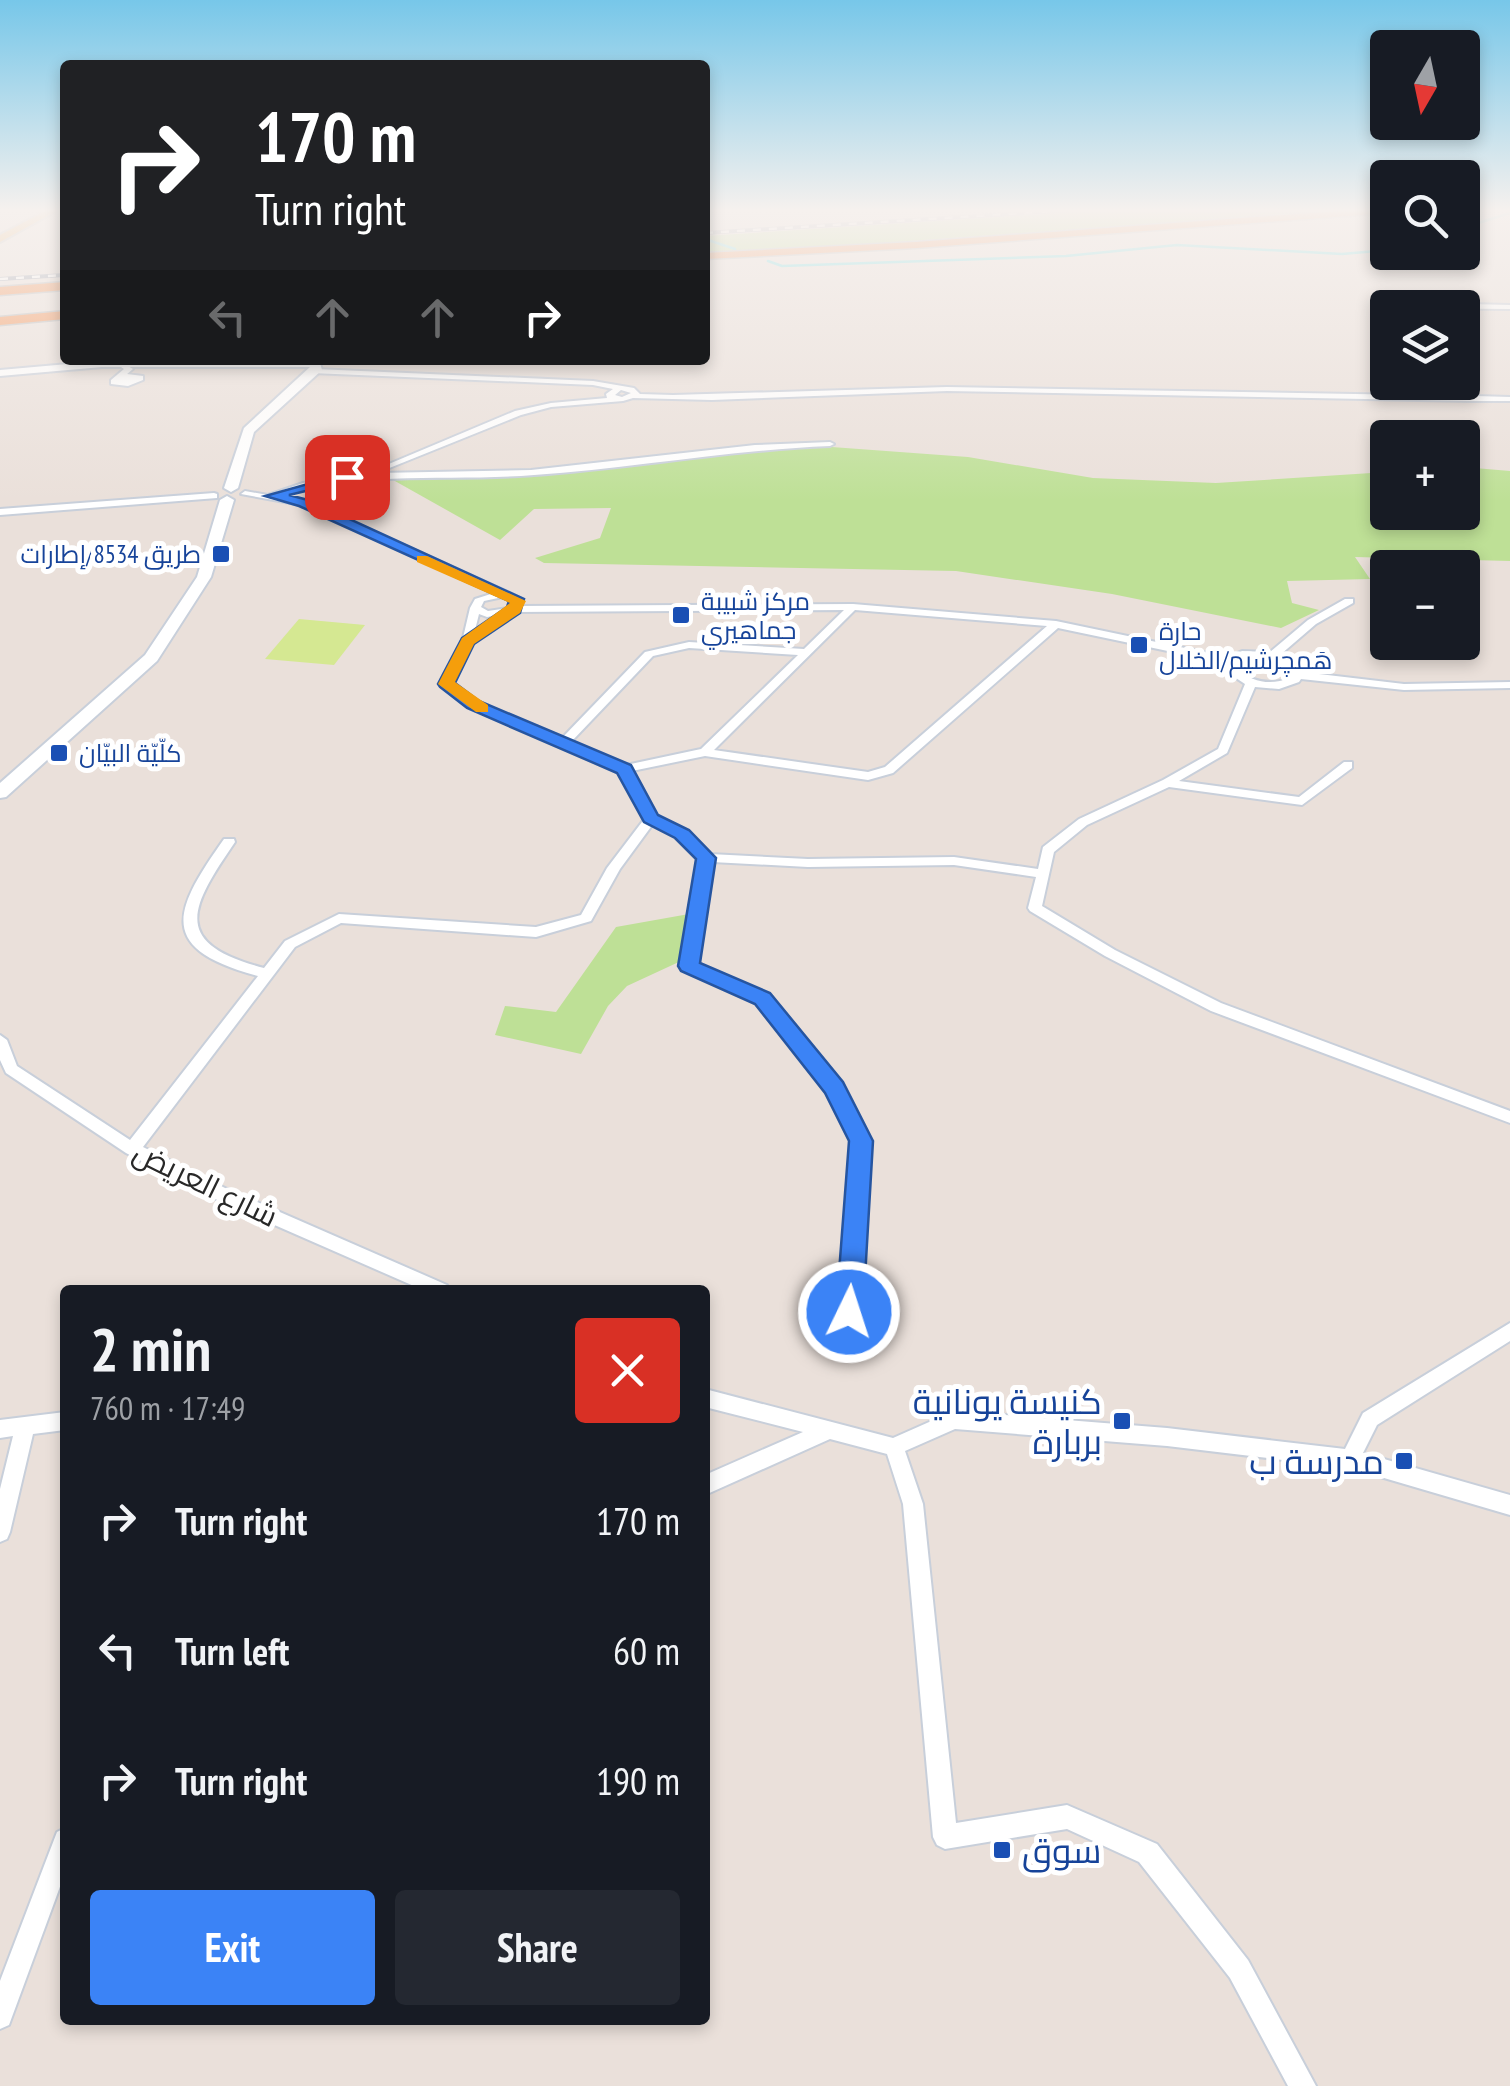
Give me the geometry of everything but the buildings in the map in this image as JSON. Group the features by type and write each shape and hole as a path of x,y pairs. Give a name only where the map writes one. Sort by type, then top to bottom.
{"highway":[{"path":"0,322 60,316"}],"main road":[{"path":"0,370 60,363"},
{"path":"0,370 120,370 148,365"},
{"path":"0,793 151,658 204,577 248,431 310,365"}],"street":[{"path":"120,370 113,381 132,383 140,378 140,370 154,365"},
{"path":"310,365 593,383 618,394"},
{"path":"272,496 361,476 518,413 634,391 635,396 1025,389 1370,398"},
{"path":"1480,399 1510,399"},
{"path":"361,476 536,473 751,446 830,444"},
{"path":"0,512 229,494 272,496 303,503 509,603"},
{"path":"456,574 475,606 487,614 509,603"},
{"path":"1056,624 889,770 868,776 705,752 624,769 473,704 446,684 468,642 475,606 485,596 509,603 600,610 853,607 1056,624 1230,661 1242,654 1273,655 1292,664 1298,675"},
{"path":"1273,655 1312,622 1349,601"},
{"path":"468,642 509,603"},
{"path":"705,752 853,607"},
{"path":"562,744 649,654 688,646 807,652"},
{"path":"1230,661 1236,675 1251,683 1282,686 1298,675 1404,687 1510,685"},
{"path":"1251,683 1223,751 1083,822 1048,850 1036,908 1110,953 1216,1007 1510,1117"},
{"path":"1166,783 1302,801 1348,765"},
{"path":"624,769 651,818 682,834 706,858 808,864 954,860 1043,874"},
{"path":"132,1149 290,944 339,918 536,932 586,918 614,868 651,818"},
{"path":"229,842 189,904 190,925 202,948 218,960 266,974"},
{"path":"706,858 689,966 762,998 834,1088 861,1141 849,1312"},
{"name":"شارع العريض","path":"0,1040 11,1069 132,1149 220,1193 430,1285"},
{"path":"1350,1459 1370,1419 1510,1330"},
{"path":"710,1399 894,1446 954,1420 1167,1437 1350,1459 1510,1505"},
{"path":"0,1428 60,1422"},
{"path":"0,1532 24,1428"},
{"path":"710,1483 830,1430"},
{"path":"894,1446 913,1504 944,1838 1067,1817 1148,1852 1239,1969 1303,2086"},
{"path":"0,2016 60,1854"}],"green space":[{"path":"818,446 968,457 1093,478 1216,483 1370,473 1370,530 1480,530 1480,468 1510,471 1510,561 1480,560 1480,550 1370,550 1370,557 1355,557 1370,579 1287,581 1292,603 1319,610 1281,628 1112,594 956,571 544,563 535,558 600,538 611,508 534,509 500,540 386,476 549,472 754,448"},
{"path":"299,619 365,625 334,665 265,659"},
{"path":"689,914 681,961 627,986 608,1006 581,1054 495,1035 505,1006 556,1012 616,927"}],"slow traffic":[{"path":"422,559 518,601 514,609 468,642 446,684 482,708"}],"place":[{"name":"طريق 8534/إطارات","path":"221,554"},
{"name":"مركز شبيبة جماهيري","path":"681,615"},
{"name":"حارة هَمچرشيم/الخلال","path":"1139,645"},
{"name":"كلّيّة البيّان","path":"59,753"},
{"name":"كنيسة يونانية بربارة","path":"1122,1421"},
{"name":"مدرسة ب","path":"1404,1461"},
{"name":"سوق","path":"1002,1850"}],"route":[{"path":"347,477 272,496 303,503 516,599 514,609 468,642 446,684 473,704 624,769 651,818 682,834 706,858 689,966 762,998 834,1088 861,1141 849,1312"}]}
